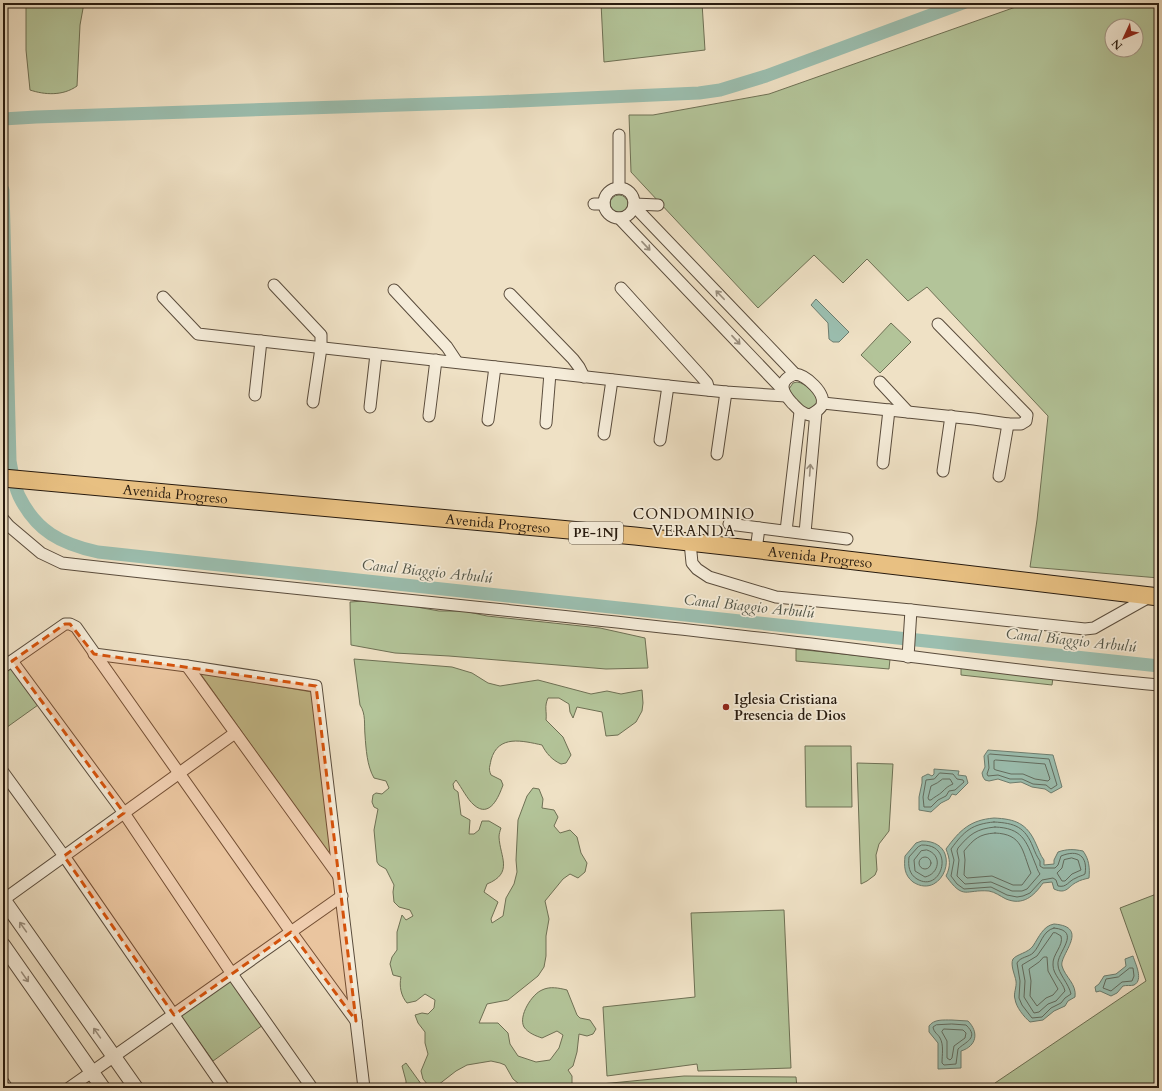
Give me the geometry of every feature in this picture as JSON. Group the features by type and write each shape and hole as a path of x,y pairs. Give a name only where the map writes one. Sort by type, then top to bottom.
{"main road":[{"name":"Avenida Progreso","path":"3,478 690,542 1155,597"}],"street":[{"path":"619,134 619,188"},
{"path":"619,188 629,192 632,196 634,205 795,374 805,377 820,392 823,403 816,412 810,415 805,415 800,412 784,393 619,218 610,215 599,204 609,191 619,188"},
{"path":"634,205 658,204"},
{"path":"619,218 629,215 634,205"},
{"path":"274,285 320,332 322,337 313,402"},
{"path":"620,288 707,383 709,390"},
{"path":"394,290 447,347 457,362"},
{"path":"510,294 573,359 584,377"},
{"path":"163,297 198,334 726,392 784,393"},
{"path":"823,403 951,416 1008,424 1020,424 1026,421 1027,415 938,324"},
{"path":"255,395 261,341"},
{"path":"370,407 376,354"},
{"path":"429,416 436,360"},
{"path":"488,420 495,367"},
{"path":"546,423 550,373"},
{"path":"784,393 783,384 787,379 795,374"},
{"path":"604,434 612,380"},
{"path":"880,382 908,412"},
{"path":"660,440 668,386"},
{"path":"717,454 726,392"},
{"path":"883,463 889,410"},
{"path":"786,531 800,412"},
{"path":"805,534 816,412"},
{"path":"943,472 951,416"},
{"path":"999,476 1008,424"},
{"path":"3,519 9,526 41,553 62,563 778,640 1103,680 1159,684"},
{"path":"729,524 847,539"},
{"path":"756,550 759,528"},
{"path":"830,558 832,537"},
{"path":"690,542 692,563 697,569 709,577 776,598 911,610 1084,629 1094,628 1155,597"},
{"path":"908,657 911,610"},
{"path":"3,667 65,624 70,624 76,627 291,932 356,1021"},
{"path":"94,654 187,666 316,686 364,1088"},
{"path":"12,661 124,813 232,974 312,1088"},
{"path":"187,666 339,875"},
{"path":"136,1088 3,899 180,774 235,733"},
{"path":"3,772 64,856 224,1088"},
{"path":"69,1088 342,896"},
{"path":"3,945 103,1088"},
{"path":"3,1082 7,1088"}],"highlighted area":[{"path":"65,624 70,624 94,654 316,686 356,1021 291,932 174,1015 64,856 124,813 12,661"}],"shaded area":[{"path":"26,3 84,3 80,25 77,86 66,92 48,94 30,90 26,50"},
{"path":"601,3 702,3 705,50 604,62"},
{"path":"1027,3 1159,3 1159,578 1030,567 1037,520 1048,416 927,287 908,301 867,259 843,283 814,255 758,308 631,172 629,115 653,115 769,94"},
{"path":"619,195 625,198 628,204 625,210 619,213 613,210 610,204 613,198"},
{"path":"891,323 911,342 880,373 861,355"},
{"path":"797,382 807,386 812,392 818,401 817,406 807,411 789,393 789,389 793,383"},
{"path":"378,600 439,611 464,611 487,616 600,628 645,638 648,668 606,669 395,653 351,645 350,602"},
{"path":"796,649 890,659 889,669 796,661"},
{"path":"354,659 452,667 472,673 488,683 500,686 538,680 591,694 607,691 621,694 642,690 642,711 636,722 618,735 606,736 602,712 577,707 573,718 570,712 569,704 559,698 548,698 546,720 563,737 571,755 566,763 561,764 545,751 542,745 512,741 499,746 494,752 489,769 491,775 501,780 503,785 496,800 489,808 480,809 471,803 456,780 453,784 454,789 458,792 461,815 470,820 469,834 474,834 479,830 482,821 489,821 501,828 499,837 504,864 503,870 495,880 487,884 484,892 498,902 491,919 492,923 503,916 506,898 514,884 517,872 516,860 518,820 527,796 533,788 539,789 543,799 542,808 554,810 558,817 554,826 560,833 570,830 577,837 581,853 587,863 585,872 578,878 570,874 563,879 545,901 549,919 546,936 546,956 544,967 538,976 508,1000 487,1004 479,1023 498,1023 508,1033 510,1044 518,1056 536,1062 550,1060 559,1048 563,1035 557,1031 542,1038 528,1031 524,1027 524,1012 530,1001 538,992 551,988 567,990 577,1015 580,1018 590,1020 596,1029 593,1034 587,1036 579,1034 577,1052 573,1066 568,1070 572,1076 572,1088 524,1088 513,1079 505,1065 491,1061 467,1065 456,1071 438,1085 428,1085 423,1079 421,1071 428,1054 425,1043 425,1032 418,1023 415,1015 422,1013 428,1014 434,1008 435,1000 425,994 416,1001 407,1003 401,991 401,977 393,975 390,964 392,957 397,950 397,932 402,915 406,920 413,916 410,910 399,907 394,902 394,885 386,869 377,862 374,830 378,809 374,807 372,802 373,795 376,793 382,794 389,788 386,781 374,778 368,763 364,716 360,705"},
{"path":"961,667 1053,677 1052,685 961,675"},
{"path":"12,668 38,705 3,730 3,674"},
{"path":"200,673 312,692 332,858"},
{"path":"805,746 851,746 852,807 806,807"},
{"path":"857,763 893,764 889,831 879,844 876,855 877,870 875,875 861,884"},
{"path":"1159,893 1159,1088 998,1088 995,1083 1146,981 1120,908"},
{"path":"784,910 791,1068 698,1071 697,1064 607,1076 603,1007 695,997 691,913"},
{"path":"231,980 263,1025 213,1061 181,1016"},
{"path":"406,1063 424,1088 406,1088 406,1081 402,1066"},
{"path":"684,1076 796,1077 797,1088 591,1088 601,1084"}],"water":[{"path":"816,299 849,332 839,342 833,342 829,339 828,323 811,305"},
{"path":"988,750 1053,755 1062,787 1051,793 1045,789 1032,787 1021,782 1010,783 998,779 989,781 985,780 982,773 985,767 984,756"},
{"path":"934,769 959,771 958,775 966,776 968,783 956,795 952,794 949,799 941,803 931,812 919,810 922,777 928,774 932,776 934,774"},
{"path":"994,818 1014,821 1029,831 1044,860 1044,865 1054,864 1054,860 1058,852 1064,850 1083,851 1089,864 1089,878 1078,881 1062,891 1054,889 1052,882 1043,883 1032,896 1018,901 1006,899 989,891 965,892 957,889 946,876 949,869 949,862 946,849 956,836 966,827 978,821"},
{"path":"922,841 935,844 943,850 946,859 945,869 941,878 934,884 924,886 913,882 910,879 906,873 905,867 905,856 916,843"},
{"path":"1054,924 1065,926 1070,930 1072,936 1071,942 1062,961 1062,966 1073,984 1075,997 1068,1001 1065,1006 1054,1011 1043,1020 1030,1022 1021,1012 1016,1002 1014,995 1016,981 1012,961 1015,957 1026,952 1033,946 1044,929"},
{"path":"1133,956 1139,975 1137,983 1134,985 1123,986 1117,993 1111,996 1100,991 1096,992 1095,987 1104,976 1116,974 1126,966 1125,959"},
{"path":"936,1021 968,1021 972,1025 975,1038 970,1046 961,1051 961,1068 938,1069 938,1043 929,1032 929,1026"}],"waterway":[{"path":"3,119 494,102 699,93 720,90 766,76 963,3"},
{"name":"Canal Biaggio Arbulú","path":"3,190 10,461 12,474 19,496 33,518 51,534 72,545 98,552 1159,666"}],"place":[{"name":"Iglesia Cristiana Presencia de Dios","path":"726,707"}],"district":[{"name":"CONDOMINIO VERANDA","path":"694,522"}]}
